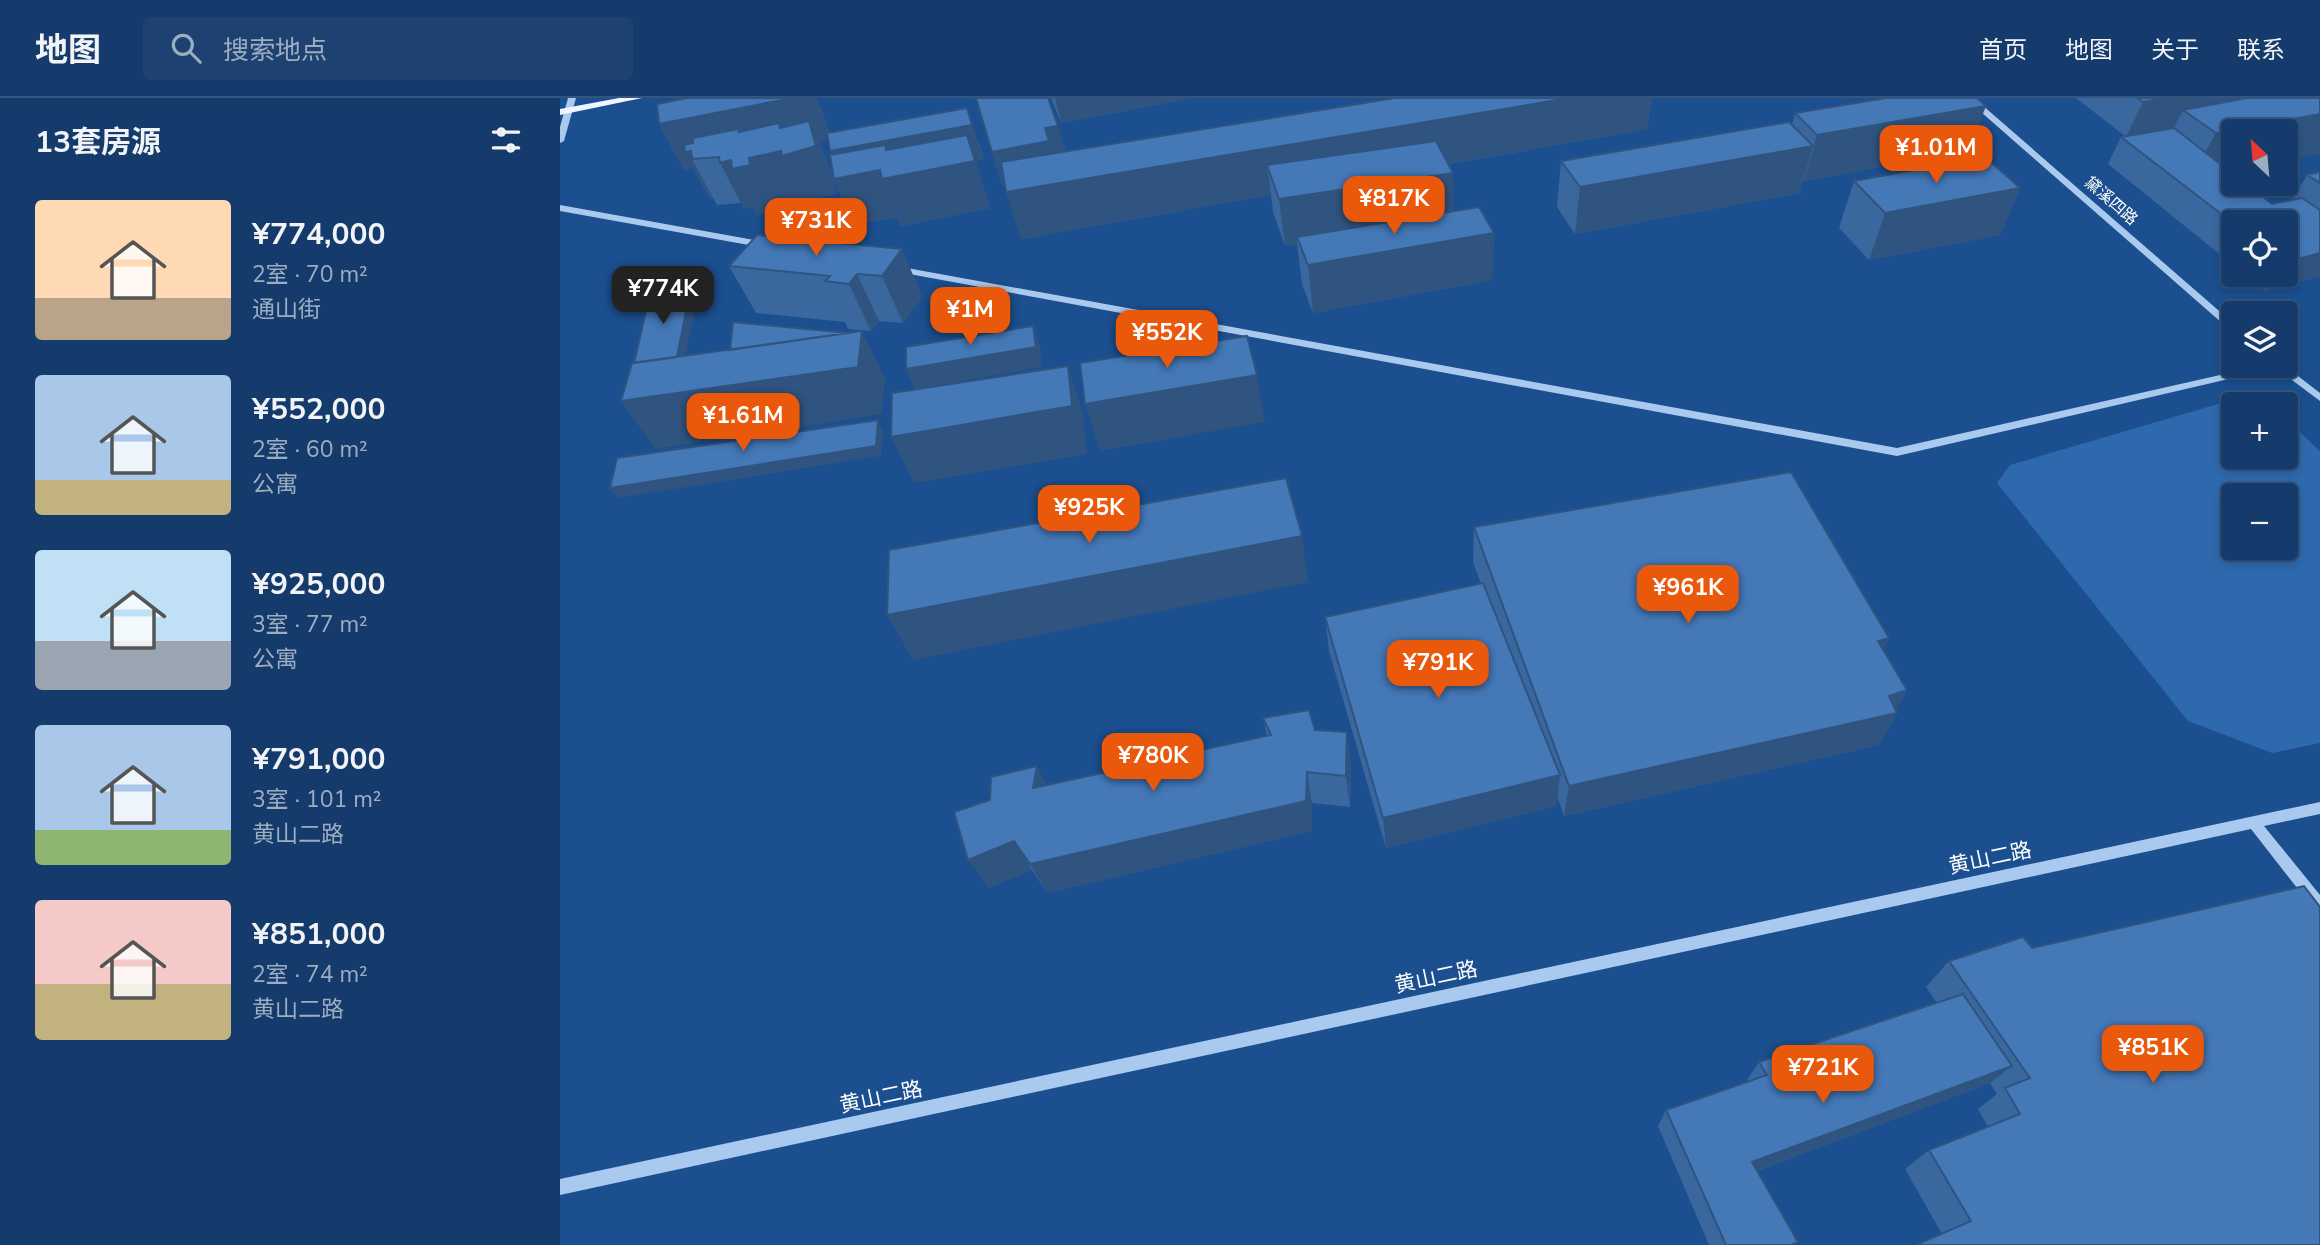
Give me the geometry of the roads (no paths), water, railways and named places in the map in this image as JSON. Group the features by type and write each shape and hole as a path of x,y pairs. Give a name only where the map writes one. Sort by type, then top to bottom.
{"main road":[{"path":"567,107 636,98"}],"street":[{"name":"黛溪四路","path":"1969,98 2221,318"},
{"path":"560,141 567,107"},
{"path":"560,208 778,248"},
{"path":"888,268 1897,452 2221,378"},
{"path":"2294,378 2320,398"},
{"name":"黄山二路","path":"560,1187 2320,808"},
{"path":"2254,823 2320,906"}]}
